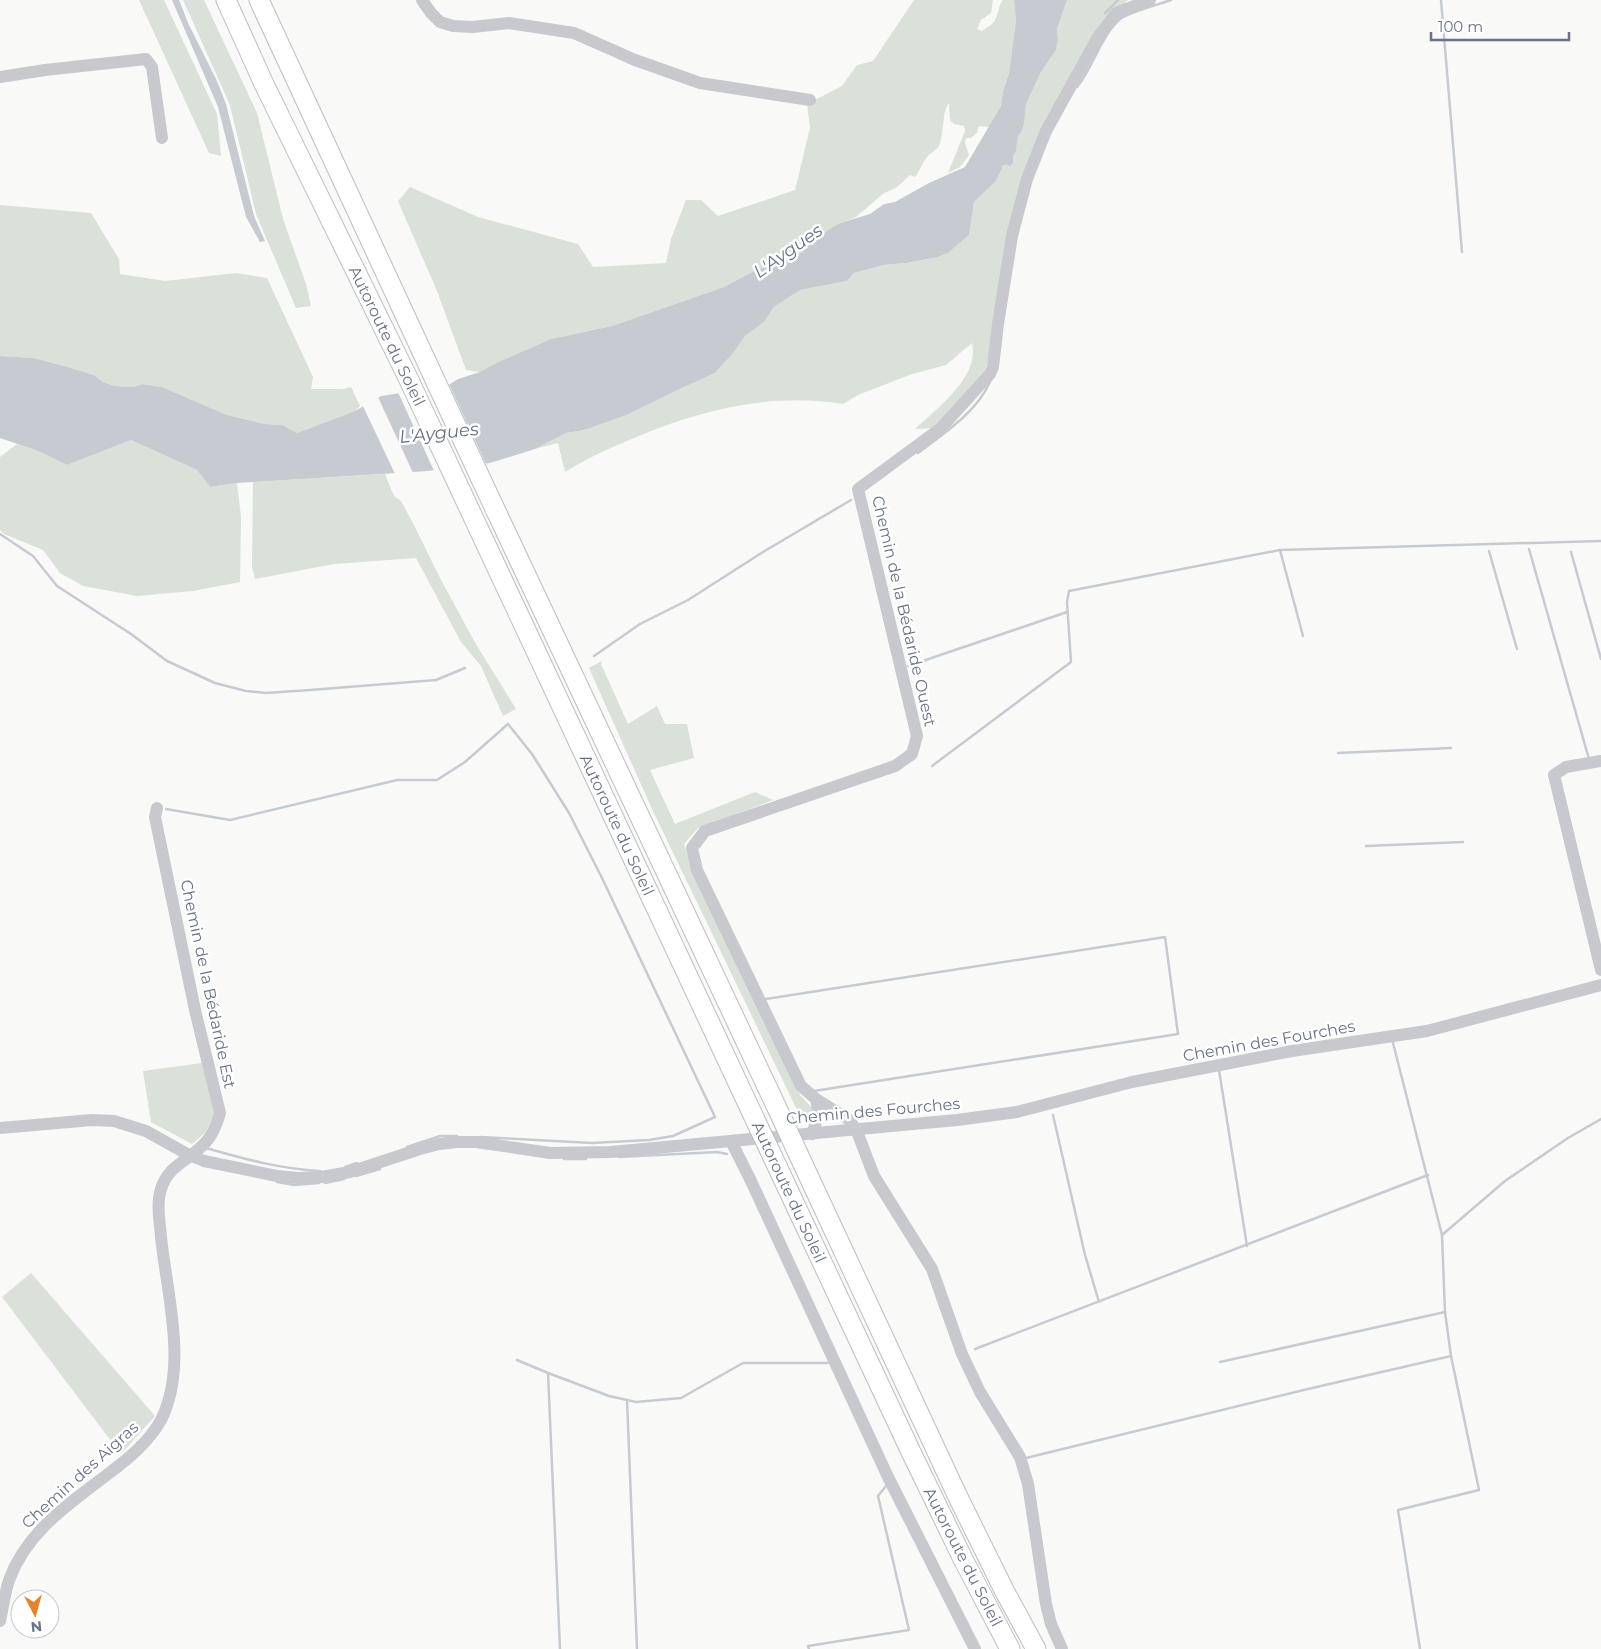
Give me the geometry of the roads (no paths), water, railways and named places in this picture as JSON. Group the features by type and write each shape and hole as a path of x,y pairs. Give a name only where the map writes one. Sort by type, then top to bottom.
{"highway":[{"name":"Autoroute du Soleil","path":"226,0 264,84 409,380 915,1461 986,1606 1010,1649"},
{"name":"Autoroute du Soleil","path":"259,0 480,478 958,1497 1005,1592 1036,1649"}],"street":[{"path":"422,0 440,22 453,26 472,28 509,23 574,33 635,60 700,83 810,100"},
{"name":"Chemin de la Bédaride Ouest","path":"856,1129 848,1119 816,1099 801,1086 697,870 692,848 706,831 895,766 912,754 918,736 858,489 941,428 990,374 993,368 1012,236 1027,178 1046,131 1098,37 1116,14 1150,0"},
{"path":"0,77 146,59 152,67 162,138"},
{"path":"1601,761 1566,768 1554,775 1601,970"},
{"name":"Chemin de la Bédaride Est","path":"157,808 155,817 195,1010 220,1113 216,1127 204,1144 189,1156"},
{"name":"Chemin des Fourches","path":"0,1128 92,1120 114,1121 146,1131 189,1156 204,1161 277,1176 321,1177 350,1172 439,1144 457,1142 476,1142 550,1153 611,1152 957,1120 1017,1112 1098,1090 1178,1073 1292,1051 1426,1031 1601,985"},
{"path":"812,1134 817,1120 818,1107 816,1099"},
{"path":"856,1129 874,1176 932,1269 962,1354 980,1392 1020,1457 1028,1484 1046,1604 1051,1624 1062,1649"},
{"path":"736,1140 756,1190 888,1477 975,1649"},
{"name":"Chemin des Aigras","path":"0,1620 10,1580 17,1563 31,1540 56,1514 120,1465 142,1445 160,1422 168,1404 174,1372 174,1336 159,1204 161,1189 169,1172 189,1156"}],"water":[{"path":"172,0 179,0 226,104 254,216 265,241 260,242 246,217 218,107"},
{"name":"L'Aygues","path":"1014,0 1067,0 1057,29 1058,40 1056,50 1041,72 1026,104 1024,124 1018,136 1013,163 1010,166 1006,164 1003,166 996,181 974,202 969,235 948,253 938,257 884,265 854,273 847,281 800,290 774,307 764,322 745,336 735,351 715,373 626,415 584,430 566,433 535,449 490,463 428,471 237,483 210,487 197,470 131,440 67,465 38,451 0,438 0,356 34,358 94,375 103,382 115,386 134,387 142,384 162,387 227,415 265,424 283,425 297,433 355,411 381,396 447,386 458,379 480,372 551,339 612,326 724,287 754,271 802,252 818,236 840,223 870,214 884,204 895,202 929,183 965,167 1001,106 1003,91 1009,73 1016,20"}],"waterway":[{"path":"1105,13 1118,0"},
{"path":"1077,87 1107,34 1120,19 1137,11 1171,0"},
{"path":"1441,0 1462,252"},
{"path":"918,453 968,413 990,382"},
{"path":"594,656 640,624 688,600 763,552 851,500"},
{"path":"0,534 33,556 57,586 131,634 167,661 215,683 246,691 266,693 436,680 465,668"},
{"path":"932,766 1071,662 1067,602 1069,591 1280,550 1601,541"},
{"path":"1529,549 1589,759"},
{"path":"1280,550 1303,636"},
{"path":"1489,551 1517,649"},
{"path":"1571,552 1601,659"},
{"path":"908,666 1067,612"},
{"path":"166,809 230,820 397,780 437,780 465,762 508,724 532,754 569,813 602,878 715,1117 673,1136 649,1140 592,1143 480,1137"},
{"path":"1338,753 1451,748"},
{"path":"1366,846 1463,842"},
{"path":"766,999 1165,937 1178,1034 814,1091"},
{"path":"1393,1043 1442,1235"},
{"path":"1219,1070 1247,1246"},
{"path":"1053,1115 1085,1255 1099,1302"},
{"path":"1026,1458 1451,1356 1445,1312 1442,1235 1505,1181 1568,1138 1601,1119"},
{"path":"407,1147 440,1136 457,1136"},
{"path":"206,1148 277,1166 320,1171"},
{"path":"619,1157 717,1152 727,1154"},
{"path":"564,1159 586,1159"},
{"path":"345,1167 357,1163"},
{"path":"356,1176 380,1169"},
{"path":"975,1349 1428,1175"},
{"path":"325,1183 344,1179"},
{"path":"277,1182 294,1185 319,1183"},
{"path":"1220,1362 1445,1312"},
{"path":"1420,1649 1398,1510 1479,1490 1451,1356"},
{"path":"517,1360 609,1396 636,1402 681,1398 743,1363 828,1363"},
{"path":"548,1373 560,1649"},
{"path":"627,1400 637,1649"},
{"path":"809,1649 808,1646 909,1630 878,1496 886,1486"}]}
